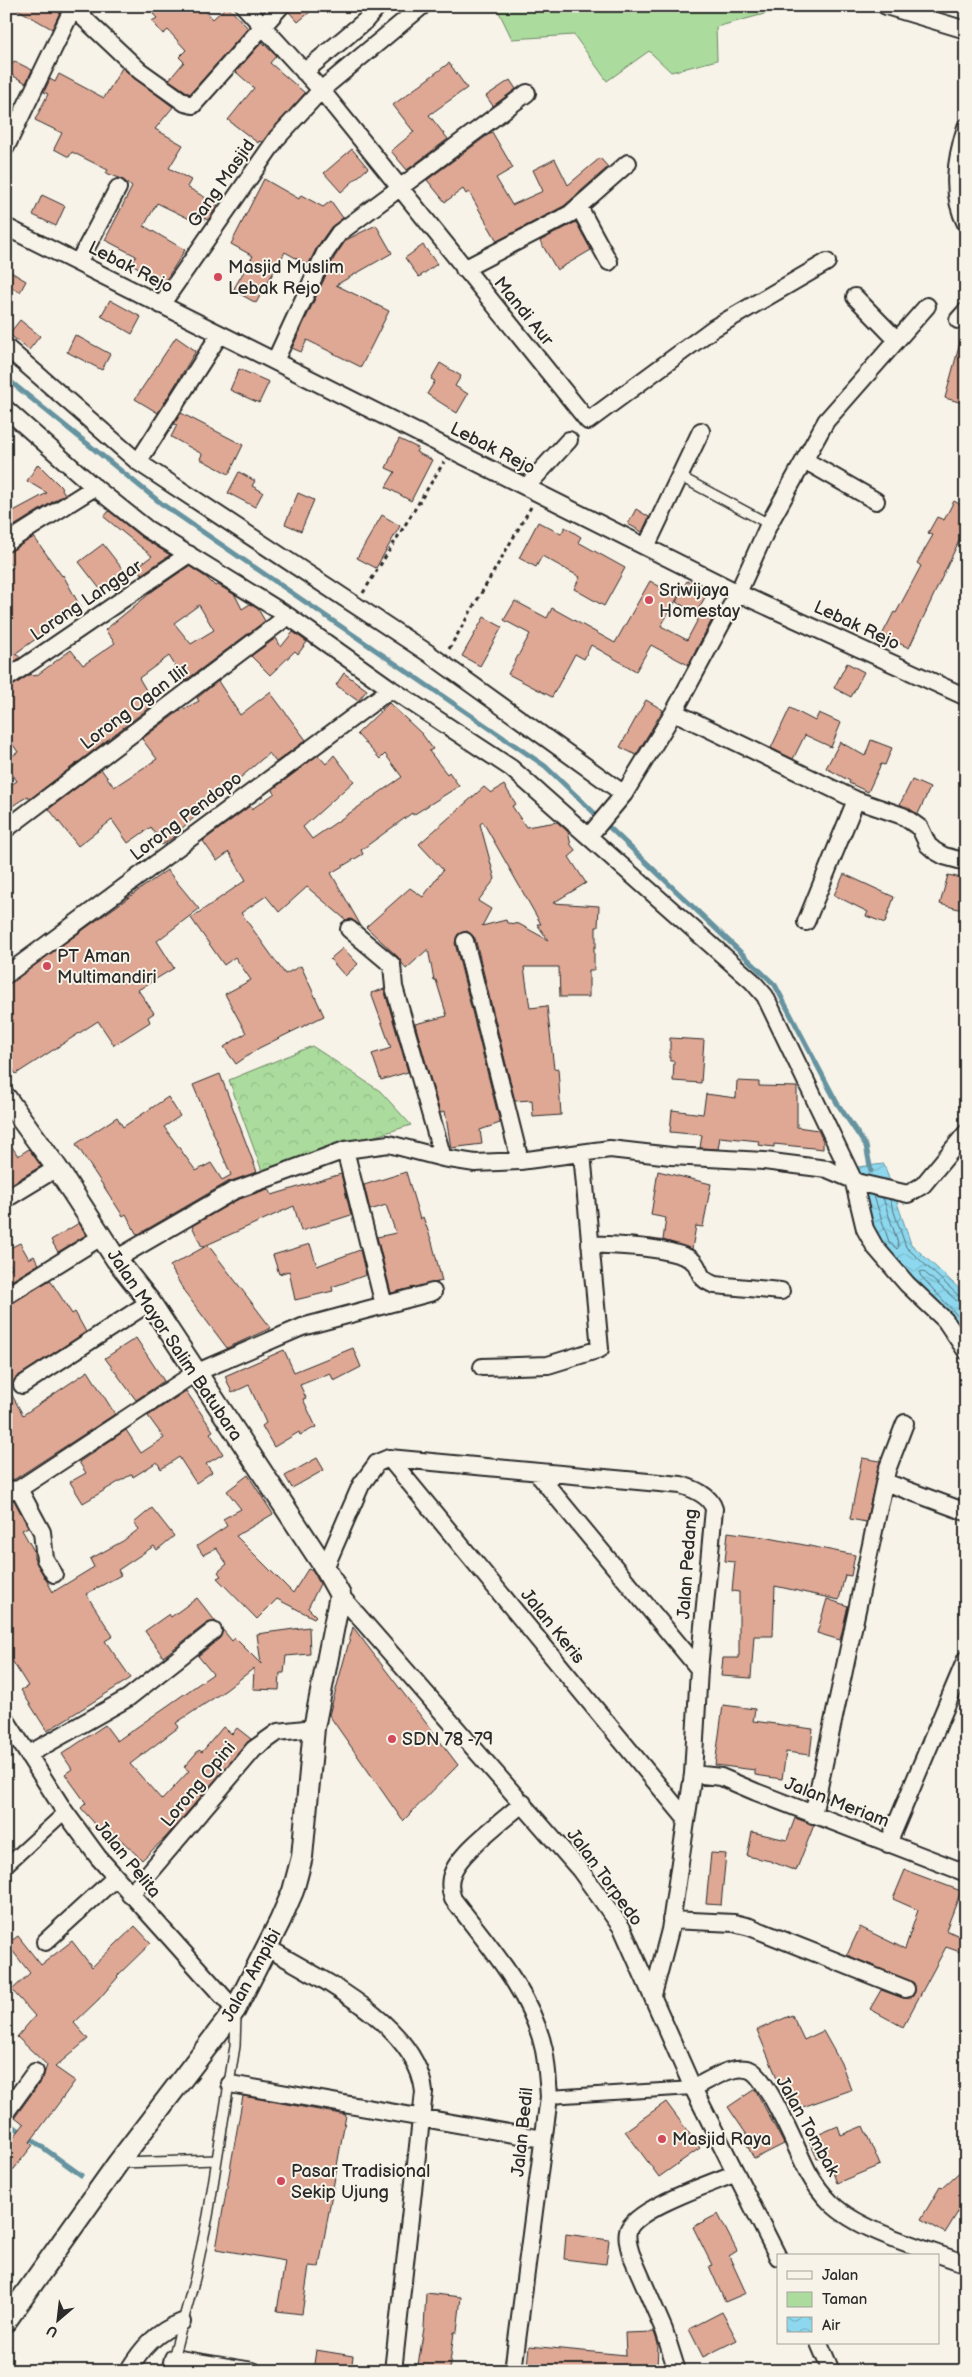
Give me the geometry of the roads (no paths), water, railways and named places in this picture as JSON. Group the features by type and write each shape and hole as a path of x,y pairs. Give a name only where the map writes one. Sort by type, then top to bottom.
{"street":[{"name":"Mandi Aur","path":"244,6 321,90 588,421 714,328 827,262"},
{"path":"6,147 72,7 140,71 189,105 197,102 281,6"},
{"path":"304,72 365,21 378,6"},
{"name":"Gang Masjid","path":"161,305 277,138 321,90 422,6"},
{"path":"886,6 966,30"},
{"path":"274,362 325,253 335,238 527,94"},
{"path":"966,127 957,154 955,184 960,214 966,224"},
{"path":"464,269 570,214 628,163"},
{"path":"78,264 118,188"},
{"path":"579,207 609,262"},
{"name":"Lebak Rejo","path":"6,228 646,547 966,698"},
{"path":"856,298 896,339"},
{"path":"592,834 620,799 674,712 738,592 770,524 806,461 826,421 896,339 927,306"},
{"path":"138,462 220,334"},
{"path":"6,347 138,462 441,662 620,799"},
{"path":"6,409 95,487 147,529 288,616 390,689 511,768 592,834 752,981 765,996 856,1181 865,1228 875,1247 907,1284 945,1320 966,1351"},
{"path":"646,547 701,431"},
{"path":"532,490 569,440"},
{"path":"806,461 876,500"},
{"path":"6,544 95,487"},
{"name":"Lorong Langgar","path":"6,679 189,554"},
{"name":"Lorong Ogan Ilir","path":"6,829 288,616"},
{"name":"Lorong Pendopo","path":"6,975 390,689"},
{"path":"674,712 856,800 910,820 920,828 928,845 934,851 966,862"},
{"path":"806,922 856,800"},
{"path":"349,929 392,965 394,987 443,1158"},
{"path":"465,941 520,1161"},
{"name":"Jalan Mayor Salim Batubara","path":"6,1098 57,1168 101,1238 150,1302 325,1568 340,1595"},
{"path":"116,1259 233,1191 345,1150 389,1144 443,1158 475,1163 520,1161 610,1149 672,1156 764,1161 827,1169 856,1181 908,1194 923,1185 966,1133"},
{"path":"345,1150 384,1305"},
{"path":"482,1367 548,1365 600,1349 582,1152"},
{"path":"6,1199 57,1168"},
{"path":"6,1296 101,1238"},
{"path":"590,1244 646,1248 686,1256 697,1265 701,1278 715,1285 781,1291"},
{"path":"54,1574 45,1559 42,1532 13,1490 195,1373 302,1327 433,1292"},
{"path":"22,1385 150,1302"},
{"path":"813,1814 885,1482 905,1423"},
{"path":"325,1568 361,1485 377,1463 389,1458"},
{"name":"Jalan Pedang","path":"389,1458 681,1485 698,1492 712,1502 714,1509 699,1669 693,1774 671,1920 653,1995"},
{"name":"Jalan Keris","path":"389,1458 686,1819"},
{"path":"536,1472 699,1669"},
{"path":"885,1482 966,1512"},
{"name":"Jalan Ampibi","path":"6,2321 118,2163 235,2010 280,1921 292,1891 302,1857 314,1728 340,1595"},
{"name":"Jalan Torpedo","path":"340,1595 580,1870 622,1928 693,2088 777,2255"},
{"path":"29,1754 128,1698 213,1631"},
{"path":"888,1844 966,1659"},
{"name":"Jalan Pelita","path":"7,1722 65,1812 115,1878 235,2010"},
{"name":"Lorong Opini","path":"130,1895 254,1749 278,1732 314,1728"},
{"name":"Jalan Meriam","path":"693,1774 722,1776 888,1844 966,1873"},
{"name":"Jalan Bedil","path":"513,2371 549,2097 544,2049 522,1996 509,1973 453,1899 450,1891 452,1874 463,1857 523,1803"},
{"path":"6,1866 65,1812"},
{"path":"45,1942 115,1878"},
{"path":"671,1920 734,1923 750,1927 906,1989"},
{"path":"266,1947 360,2004 384,2024 396,2037 423,2078 424,2092 393,2371"},
{"name":"Jalan Tombak","path":"693,2088 737,2068 750,2070 757,2075 779,2111 809,2174 832,2204 863,2224 966,2264"},
{"path":"6,2112 35,2072"},
{"path":"230,2084 543,2139"},
{"path":"549,2097 693,2088"},
{"path":"677,2371 664,2330 630,2254 627,2242 628,2231 645,2212 736,2173"},
{"path":"128,2371 149,2341 158,2333 182,2322"},
{"path":"819,2344 831,2371"},
{"path":"172,2364 253,2371"}],"lane":[{"path":"683,478 770,524"},
{"path":"172,2364 201,2251 236,2046 235,2010"},
{"path":"118,2163 217,2160"}],"water":[{"path":"884,1164 911,1244 966,1295 966,1346 879,1248 863,1200 858,1167"}],"waterway":[{"path":"6,378 162,504 545,766 775,985 837,1103 866,1146 871,1171"},
{"path":"6,2121 81,2175"}],"place":[{"name":"Masjid Muslim Lebak Rejo","path":"218,277"},
{"name":"Sriwijaya Homestay","path":"649,600"},
{"name":"PT Aman Multimandiri","path":"47,966"},
{"name":"SDN 78 -79","path":"392,1739"},
{"name":"Masjid Raya","path":"662,2139"},
{"name":"Pasar Tradisional Sekip Ujung","path":"281,2181"}]}
